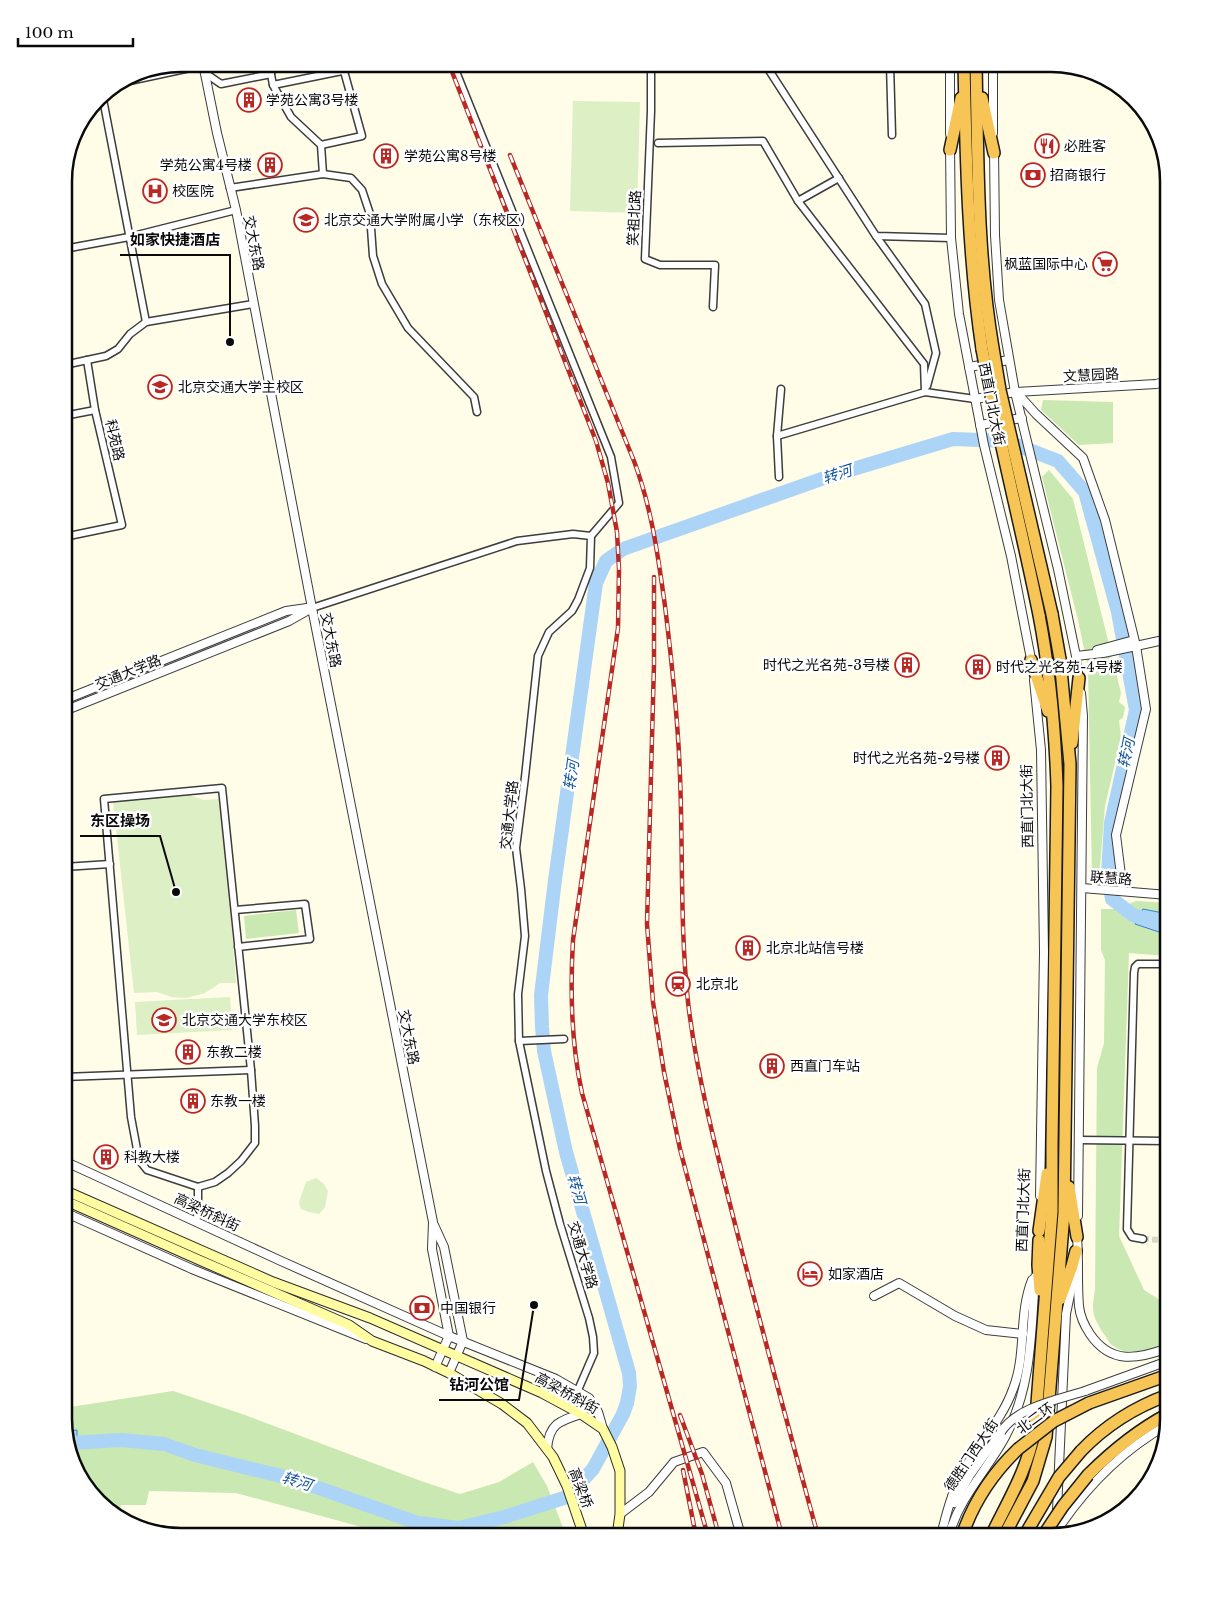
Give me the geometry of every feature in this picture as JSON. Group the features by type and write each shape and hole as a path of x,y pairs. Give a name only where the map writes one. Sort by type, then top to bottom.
{"highway":[{"name":"西直门北大街","path":"964,73 974,297 1000,390 1052,614 1060,658 1070,764 1064,1213 1050,1401 1045,1444 1031,1485 1008,1528"},
{"name":"西直门北大街","path":"976,73 980,235 989,392 1019,519 1048,658 1055,733 1057,786 1052,1206 1038,1406 1033,1441 1018,1485 995,1528"},
{"path":"977,73 994,153"},
{"path":"950,150 964,79"},
{"path":"1032,660 1055,733"},
{"path":"1070,764 1079,678"},
{"path":"1043,1317 1038,1268 1039,1235 1052,1146"},
{"path":"1065,1159 1077,1237"},
{"path":"1056,1312 1076,1250"},
{"name":"北二环","path":"965,1528 982,1493 998,1471 1018,1449 1054,1421 1089,1403 1160,1377"},
{"path":"1029,1528 1059,1477 1081,1451 1098,1435 1122,1418 1141,1406 1160,1398"},
{"path":"1048,1528 1088,1475 1118,1447 1160,1419"}],"main road":[{"name":"高梁桥斜街","path":"72,1194 273,1282 370,1318 442,1351 542,1392 581,1414 603,1430"},
{"path":"72,1204 349,1325 372,1341 448,1373 502,1404 521,1418 547,1449"},
{"path":"603,1430 612,1447 620,1471 618,1528"},
{"name":"高梁桥","path":"547,1449 567,1486 581,1528"}],"street":[{"path":"146,78 176,72"},
{"name":"交大东路","path":"205,72 217,133 236,210 432,1222 432,1249 449,1336"},
{"path":"209,72 221,84 271,74 273,85 291,117 321,145 323,174"},
{"path":"273,85 322,72"},
{"path":"321,145 362,136 344,72"},
{"path":"456,72 611,457 619,503 591,536"},
{"name":"笑祖北路","path":"650,73 651,111 645,259 660,265 715,265 713,307"},
{"path":"771,73 876,236 925,304 936,353 925,392"},
{"path":"890,73 892,135"},
{"name":"西直门北大街","path":"950,73 951,238 959,314 984,446 1011,556 1032,660 1041,750 1044,952 1039,1235 1030,1357 1023,1393 1006,1435 968,1492 952,1528"},
{"name":"西直门北大街","path":"993,73 995,235 999,300 1015,392 1058,569 1076,656 1083,716 1077,1237"},
{"path":"104,105 128,237 146,322"},
{"path":"658,143 763,141 798,200 924,364 925,392"},
{"path":"230,188 323,174 351,178 362,190 370,214 373,256 382,284 408,328 474,397 476,412"},
{"path":"798,200 839,178"},
{"path":"73,247 128,237 236,210"},
{"path":"876,236 951,238"},
{"path":"73,363 106,356 118,349 130,334 146,322 253,304"},
{"name":"科苑路","path":"73,535 122,525 95,410 87,360"},
{"path":"969,367 1009,360"},
{"name":"文慧园路","path":"975,399 1015,392 1160,382"},
{"path":"779,476 777,436 781,390"},
{"path":"777,436 925,392 975,399"},
{"path":"1015,392 1083,458 1105,520 1135,643 1146,710 1116,835 1120,890"},
{"path":"73,414 95,410"},
{"path":"980,423 1023,421"},
{"name":"交通大学路","path":"73,708 289,621 312,608 517,541 573,534 591,536 590,568 578,600 572,611 549,632 538,656 516,848 525,936 518,994 519,1041 546,1171 589,1318 594,1353 578,1390"},
{"name":"交通大学路","path":"73,697 286,611 312,608"},
{"path":"1076,656 1135,643 1160,640"},
{"path":"222,788 234,910 251,1070 255,1126 254,1143 241,1161 228,1173 215,1182 198,1187 147,1170 139,1160 131,1117 104,799 222,788"},
{"path":"72,866 110,864"},
{"name":"联慧路","path":"1082,888 1160,894"},
{"path":"234,910 305,904 310,939 238,947"},
{"path":"1143,1239 1134,1238 1128,1231 1130,1092 1135,969 1140,964 1160,964"},
{"path":"519,1041 561,1039"},
{"path":"72,1077 251,1070"},
{"path":"1079,1140 1160,1141"},
{"name":"高梁桥斜街","path":"72,1166 449,1336 556,1379 589,1398 598,1412 603,1430"},
{"path":"196,1222 198,1187"},
{"path":"72,1216 192,1269 372,1341"},
{"name":"交大东路","path":"432,1222 444,1247 463,1341"},
{"path":"1055,1528 1066,1314 1075,1271 1077,1237"},
{"path":"1077,1237 1080,1307 1085,1326 1094,1340 1108,1352 1124,1357 1142,1356 1160,1350"},
{"path":"943,1528 951,1498 962,1474 1002,1413 1010,1396 1020,1367 1026,1296 1035,1271"},
{"path":"874,1296 899,1283 955,1316 986,1330 1023,1334"},
{"path":"435,1367 449,1336"},
{"path":"448,1373 463,1341"},
{"name":"德胜门西大街","path":"945,1521 967,1479 1008,1422 1019,1414 1160,1364"},
{"path":"547,1449 552,1427 559,1421 581,1414"},
{"path":"1060,1527 1081,1498 1103,1473 1138,1444 1159,1430"},
{"path":"620,1514 649,1492 674,1462 703,1452 726,1483 739,1528"}],"green space":[{"path":"573,101 640,102 637,213 570,211"},
{"path":"1043,400 1113,402 1113,443 1079,445 1041,410"},
{"path":"1049,470 1073,499 1121,693 1119,702 1125,707 1123,718 1119,720 1121,737 1105,806 1099,877 1092,877 1088,668 1078,620 1042,477"},
{"path":"183,793 204,800 222,799 236,983 220,983 205,993 186,998 171,997 157,992 134,993 113,801"},
{"path":"1136,901 1160,902 1160,955 1129,953 1119,1236 1144,1290 1160,1300 1160,1347 1140,1352 1126,1351 1111,1344 1096,1321 1093,1307 1095,1289 1097,1068 1104,1043 1105,960 1101,950 1101,909 1117,909"},
{"path":"296,910 299,933 246,939 244,916"},
{"path":"230,997 232,1030 137,1035 135,1002"},
{"path":"316,1178 323,1183 328,1191 325,1207 319,1214 301,1209 299,1202 306,1182"},
{"path":"173,1391 245,1415 460,1494 499,1482 533,1462 547,1486 563,1528 365,1528 236,1493 149,1491 146,1505 121,1505 120,1509 99,1490 84,1467 78,1454 73,1433 72,1407"}],"water":[{"path":"1143,909 1160,912 1160,932 1135,924"},
{"path":"73,1430 77,1430 77,1450 73,1433"}],"waterway":[{"name":"转河","path":"459,1528 504,1517 567,1497 593,1469 623,1414 630,1386 629,1373 566,1152 544,1051 541,995 596,583 606,561 623,549 830,476 953,439 1006,441 1058,461 1085,492 1118,612 1136,710 1111,823 1108,875 1112,899 1133,915 1160,923"},
{"name":"转河","path":"75,1443 121,1440 164,1444 195,1455 293,1479 418,1523 459,1528"}],"tunnel":[{"path":"1143,1239 1160,1240"}],"railway":[{"path":"452,72 596,441 608,483 617,532 619,569 618,628 573,940 572,998 574,1036 582,1093 706,1528"},
{"path":"510,155 634,461 650,515 665,606 676,712 680,776 685,974 692,1030 702,1087 722,1172 816,1528"},
{"path":"654,577 654,664 647,924 653,1002 664,1072 680,1149 780,1528"},
{"path":"680,1415 702,1474 717,1528"},
{"path":"683,1470 694,1528"}],"place":[{"name":"学苑公寓3号楼","path":"249,100"},
{"name":"必胜客","path":"1047,146"},
{"name":"学苑公寓8号楼","path":"386,156"},
{"name":"学苑公寓4号楼","path":"270,165"},
{"name":"招商银行","path":"1033,175"},
{"name":"校医院","path":"155,191"},
{"name":"北京交通大学附属小学（东校区）","path":"306,220"},
{"name":"枫蓝国际中心","path":"1105,264"},
{"name":"如家快捷酒店","path":"230,342"},
{"name":"北京交通大学主校区","path":"160,387"},
{"name":"时代之光名苑-3号楼","path":"907,665"},
{"name":"时代之光名苑-4号楼","path":"978,667"},
{"name":"时代之光名苑-2号楼","path":"997,758"},
{"name":"东区操场","path":"176,892"},
{"name":"北京北站信号楼","path":"748,948"},
{"name":"北京北","path":"678,984"},
{"name":"北京交通大学东校区","path":"164,1020"},
{"name":"东教二楼","path":"188,1052"},
{"name":"西直门车站","path":"772,1066"},
{"name":"东教一楼","path":"193,1101"},
{"name":"科教大楼","path":"106,1157"},
{"name":"如家酒店","path":"810,1274"},
{"name":"钻河公馆","path":"534,1305"},
{"name":"中国银行","path":"422,1308"}]}
